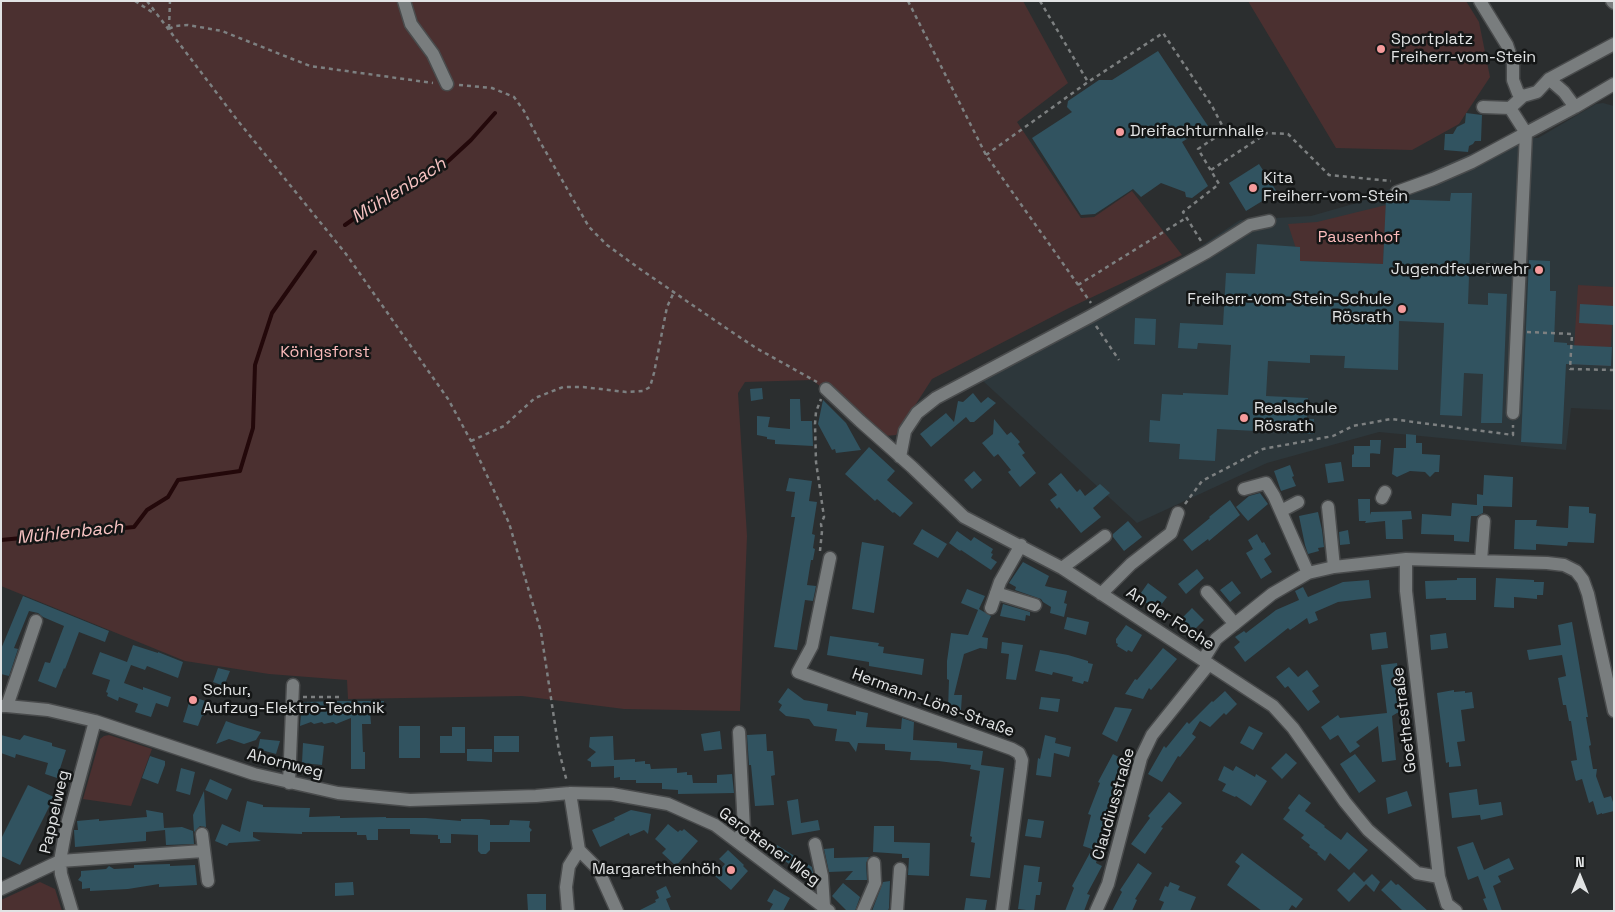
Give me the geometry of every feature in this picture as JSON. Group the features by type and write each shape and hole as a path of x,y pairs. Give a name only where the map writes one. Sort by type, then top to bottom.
{"street":[{"path":"404,1 411,24 433,54 447,84"},
{"path":"1480,1 1507,45 1513,63 1513,80 1520,94"},
{"path":"1510,108 1520,94 1537,92 1549,79 1614,44"},
{"path":"1549,79 1564,92 1575,107"},
{"path":"1397,192 1472,162 1614,84"},
{"path":"1483,107 1510,108"},
{"path":"1510,108 1526,133 1513,413"},
{"path":"900,456 905,431 917,413 936,398 1093,315 1207,252 1250,225 1269,221"},
{"name":"An der Foche","path":"826,389 964,517 1062,568 1265,700 1282,714 1345,802 1368,830 1417,873 1439,876"},
{"path":"1244,489 1266,483 1274,496 1308,573"},
{"path":"1281,511 1298,502"},
{"path":"1328,507 1334,567"},
{"path":"1101,594 1131,564 1171,534 1178,513"},
{"path":"1481,561 1484,522"},
{"path":"1062,568 1105,536"},
{"path":"991,608 1000,582 1021,545"},
{"name":"Hermann-Löns-Straße","path":"830,558 812,646 798,672 1019,752 1022,760 1002,911"},
{"name":"Claudiusstraße","path":"1096,911 1108,884 1141,758 1152,735 1206,662 1216,639 1272,594 1308,573 1334,567 1406,559 1564,565 1576,571 1583,580 1588,594 1614,711"},
{"name":"Goethestraße","path":"1406,559 1406,591 1439,876"},
{"path":"1207,592 1235,624"},
{"path":"996,593 1035,605"},
{"path":"4,706 36,621"},
{"path":"289,783 293,691"},
{"name":"Ahornweg","path":"4,706 48,710 94,721 254,774 338,793 410,800 536,796 570,793"},
{"name":"Pappelweg","path":"72,911 60,861 66,828 94,721"},
{"path":"737,841 744,829 739,732"},
{"path":"570,793 579,850 598,869 617,911"},
{"name":"Gerottener Weg","path":"570,793 612,794 668,804 715,825 826,908"},
{"path":"202,834 208,881"},
{"path":"815,844 826,908"},
{"path":"568,911 566,887 569,866 579,850"},
{"path":"1,889 60,861 203,851"},
{"path":"862,911 875,884 874,863"},
{"path":"897,911 900,869"},
{"path":"1439,876 1447,904 1456,911"}],"path":[{"path":"134,1 157,15"},
{"path":"147,1 238,121 346,254 448,399 471,441 509,522 541,632 559,751 570,793"},
{"path":"169,29 170,1"},
{"path":"908,1 986,155 1078,285 1119,360"},
{"path":"1040,1 1088,82"},
{"path":"169,29 175,26 188,25 222,31 310,66 492,88 514,97 524,111 589,227 607,245 756,348 814,379 826,389 816,412 815,447 824,518 821,524 820,551 830,558"},
{"path":"986,155 1088,82 1163,33 1212,106 1225,131 1198,149 1219,184 1183,212 1207,252"},
{"path":"1211,170 1267,133 1288,134 1329,175 1396,181 1412,187"},
{"path":"1078,285 1186,218"},
{"path":"1486,264 1519,267"},
{"path":"471,441 504,426 535,398 563,387 583,386 626,392 643,391 650,387 667,308 674,292"},
{"path":"1517,332 1572,334 1570,369 1614,370"},
{"path":"1178,513 1202,480 1263,449 1333,436 1353,426 1391,419 1513,435 1513,413"},
{"path":"293,691 339,697"}],"shaded area":[{"path":"1603,103 1614,106 1614,410 1571,408 1566,450 1379,432 1267,463 1137,523 983,381 1100,316 1096,305 1189,254 1240,220 1311,216 1360,202 1507,138 1538,138 1596,104"}],"green space":[{"name":"Königsforst","path":"1,1 1023,1 1068,83 1017,122 1081,218 1094,217 1132,191 1182,255 1069,308 932,379 896,435 885,436 812,380 745,382 738,393 747,536 740,711 624,709 522,696 348,699 347,680 269,674 185,661 1,586"},
{"name":"Sportplatz Freiherr-vom-Stein","path":"1248,1 1466,1 1479,22 1490,77 1459,124 1412,150 1336,148"},
{"name":"Pausenhof","path":"1386,205 1383,264 1300,261 1288,224 1317,222"},
{"path":"1578,285 1614,287 1610,366 1573,364"},
{"path":"109,735 152,749 131,806 83,799 100,739"},
{"path":"40,882 55,889 62,911 1,911 1,900"}],"building":[{"name":"Dreifachturnhalle","path":"1158,51 1208,126 1182,142 1208,186 1192,198 1186,197 1185,192 1161,183 1141,197 1133,189 1095,214 1081,215 1032,138 1072,112 1067,107 1068,101 1099,80 1112,80"},
{"path":"1466,113 1482,115 1481,141 1475,141 1469,146 1468,152 1444,150 1445,134 1453,134 1457,127 1465,123"},
{"name":"Kita Freiherr-vom-Stein","path":"1259,164 1277,192 1246,211 1229,183"},
{"path":"1451,193 1472,193 1468,304 1488,305 1488,293 1507,294 1502,423 1481,423 1483,374 1464,373 1462,416 1440,415 1444,323 1399,321 1398,370 1344,368 1345,356 1310,355 1310,363 1268,361 1266,396 1308,398 1307,419 1314,419 1314,434 1217,429 1215,461 1179,459 1180,444 1149,442 1150,420 1160,421 1162,394 1228,395 1231,345 1198,343 1197,349 1178,348 1180,323 1223,325 1226,273 1255,274 1257,244 1300,247 1300,261 1383,264 1386,199 1450,201"},
{"path":"1529,260 1550,261 1550,291 1556,291 1554,342 1567,343 1567,345 1612,347 1611,366 1566,364 1562,444 1521,442"},
{"path":"1580,304 1614,306 1614,325 1579,323"},
{"path":"1135,318 1156,319 1155,345 1134,344"},
{"path":"762,388 763,399 751,401 750,389"},
{"path":"973,393 981,403 988,397 996,403 974,422 970,422 966,417 931,447 920,434 946,413 954,422 958,401 963,402"},
{"path":"790,399 800,399 801,421 812,421 813,446 775,444 775,440 757,435 757,416 770,417 768,427 790,429"},
{"path":"823,400 846,423 861,450 836,453 835,449 832,450 818,424"},
{"path":"994,419 1007,435 1011,432 1020,442 1018,444 1025,453 1022,455 1036,473 1020,487 1008,472 1011,470 998,454 994,457 982,443 993,434"},
{"path":"1406,434 1416,435 1416,443 1422,443 1422,454 1440,455 1439,472 1435,472 1430,477 1425,472 1410,471 1397,477 1392,474 1394,448 1406,448"},
{"path":"1370,440 1381,440 1380,454 1370,453"},
{"path":"1354,446 1370,446 1370,467 1352,467"},
{"path":"869,447 895,471 887,480 913,503 900,517 877,499 875,501 845,474"},
{"path":"1341,462 1344,481 1328,483 1325,464"},
{"path":"1290,465 1296,486 1281,491 1274,471"},
{"path":"974,471 982,480 972,489 964,480"},
{"path":"1061,473 1077,492 1080,489 1085,496 1100,484 1110,493 1093,508 1101,517 1081,533 1059,507 1057,509 1050,500 1057,495 1048,484"},
{"path":"1484,475 1513,477 1512,507 1483,506 1483,513 1471,516 1469,542 1454,541 1454,535 1421,534 1422,514 1451,516 1452,503 1477,505 1477,494 1483,495"},
{"path":"789,478 812,481 809,501 817,502 812,534 815,535 813,548 815,549 813,560 811,560 807,585 816,586 813,601 805,600 797,650 774,647 795,517 791,517 795,492 786,491"},
{"path":"1260,493 1268,504 1248,521 1236,507 1249,496"},
{"path":"1358,499 1370,499 1370,515 1371,512 1411,511 1412,519 1402,520 1403,539 1386,539 1385,521 1365,523 1366,521 1359,521"},
{"path":"1230,500 1240,515 1209,541 1208,539 1192,551 1183,540"},
{"path":"1569,506 1589,507 1589,513 1596,514 1594,543 1568,542 1567,546 1536,544 1536,550 1514,549 1515,520 1537,520 1536,526 1568,528"},
{"path":"1318,512 1324,547 1318,548 1319,551 1308,554 1299,516"},
{"path":"1128,521 1142,537 1124,551 1113,537 1113,534"},
{"path":"922,529 947,544 938,558 913,544"},
{"path":"1348,530 1350,544 1340,545 1339,532"},
{"path":"957,531 971,541 974,537 993,549 991,558 997,562 991,570 949,543"},
{"path":"1257,534 1271,554 1264,559 1272,572 1261,579 1246,553 1253,549 1248,540"},
{"path":"862,542 884,546 874,613 852,609"},
{"path":"1023,562 1049,576 1045,586 1067,591 1064,603 1067,604 1064,617 1050,613 1051,607 1041,599 1015,590 1016,587 1009,583"},
{"path":"1197,569 1204,578 1186,594 1178,584"},
{"path":"1457,578 1476,578 1476,600 1426,599 1425,581 1457,580"},
{"path":"1496,578 1544,582 1543,595 1537,595 1537,599 1514,597 1514,608 1494,607"},
{"path":"1369,580 1371,598 1338,602 1315,612 1318,620 1309,624 1307,618 1290,630 1288,628 1245,662 1234,647 1240,642 1235,637 1244,631 1246,633 1276,610 1299,600 1295,591 1303,587 1308,597 1343,582"},
{"path":"1232,581 1241,593 1230,602 1220,590"},
{"path":"1148,583 1167,597 1158,609 1138,597"},
{"path":"967,589 985,596 979,609 991,616 982,637 988,638 987,649 980,648 964,654 954,695 962,695 961,710 948,710 949,680 947,679 947,661 951,633 968,635 978,610 961,603"},
{"path":"23,596 109,631 105,642 79,632 56,688 38,681 45,662 50,663 64,626 38,613 29,611 14,648 18,649 9,676 1,674 1,649"},
{"path":"1003,604 1030,612 1030,616 1026,615 1025,621 1000,616"},
{"path":"1192,608 1204,620 1192,632 1180,620"},
{"path":"1067,617 1089,622 1086,635 1064,629"},
{"path":"1572,622 1588,717 1586,717 1593,769 1597,769 1596,776 1604,798 1611,796 1614,805 1614,811 1597,815 1593,801 1589,803 1582,779 1576,781 1571,761 1577,760 1571,721 1569,721 1566,705 1563,705 1558,678 1566,676 1562,655 1529,660 1527,650 1561,645 1558,625"},
{"path":"1126,625 1142,635 1132,652 1128,650 1127,652 1117,646 1118,644 1116,643 1116,639"},
{"path":"1386,632 1388,648 1372,650 1370,634"},
{"path":"1446,633 1448,648 1431,650 1430,635"},
{"path":"830,636 879,643 878,646 884,647 883,653 924,659 922,675 869,666 869,662 827,655"},
{"path":"1002,642 1023,645 1016,680 1006,679 1009,654 1001,653"},
{"path":"133,645 183,662 178,678 147,666 145,670 131,665 124,683 143,690 143,687 171,697 168,707 156,703 151,717 135,712 138,704 119,697 118,701 107,696 108,693 106,692 110,680 92,674 100,652 127,662"},
{"path":"1163,648 1177,659 1151,690 1149,688 1143,699 1125,694 1135,679 1137,680"},
{"path":"1040,650 1068,655 1093,664 1088,682 1084,681 1083,684 1072,681 1073,677 1053,672 1052,675 1035,671"},
{"path":"1397,663 1403,712 1392,716 1396,760 1382,762 1378,726 1356,742 1360,746 1350,753 1338,735 1330,740 1321,727 1338,715 1340,718 1387,713 1381,665"},
{"path":"1289,667 1298,677 1307,670 1319,686 1312,691 1320,702 1308,711 1288,686 1285,688 1276,677"},
{"path":"218,668 230,671 224,686 213,682"},
{"path":"788,688 804,700 828,704 827,711 856,715 856,711 868,713 866,727 901,729 902,718 914,722 913,740 957,743 957,748 983,751 981,765 1004,768 990,878 970,876 975,843 971,842 972,837 970,836 980,771 970,769 971,765 910,760 911,752 885,750 885,744 858,743 856,752 849,742 835,741 837,729 814,726 809,719 786,716 779,710 782,705 778,702"},
{"path":"1454,690 1454,692 1472,692 1474,708 1461,710 1465,741 1457,742 1461,766 1449,767 1449,762 1446,763 1437,693"},
{"path":"1225,691 1237,704 1226,715 1224,713 1210,727 1200,721 1192,734 1196,737 1180,757 1178,756 1162,782 1148,774 1164,746 1166,748 1187,722 1189,724"},
{"path":"191,696 208,702 204,716 202,716 198,726 183,722"},
{"path":"1041,697 1060,699 1058,712 1039,709"},
{"path":"384,701 384,711 370,711 371,724 362,724 365,769 351,769 351,718 336,724 333,722 324,724 322,722 314,724 311,722 300,726 302,702"},
{"path":"1115,707 1132,709 1117,742 1102,734"},
{"path":"226,721 261,732 256,740 244,744 229,739 216,744"},
{"path":"399,726 420,726 420,758 399,758"},
{"path":"1249,726 1263,733 1253,750 1240,743"},
{"path":"452,727 465,727 465,753 440,753 440,736 452,736"},
{"path":"720,731 722,749 704,751 701,734"},
{"path":"766,734 767,751 773,751 775,775 771,776 774,805 755,806 747,735"},
{"path":"1,735 20,740 24,735 52,743 52,746 66,750 57,778 45,774 48,763 16,754 15,758 1,753"},
{"path":"1045,735 1056,738 1055,743 1071,747 1069,757 1054,753 1051,777 1036,775 1038,758 1040,759"},
{"path":"494,736 519,736 519,752 494,752"},
{"path":"613,736 614,760 635,759 635,762 645,761 645,764 650,764 651,769 677,768 677,773 687,772 687,775 692,775 693,783 717,783 717,775 732,774 734,793 678,794 678,790 662,789 662,783 636,783 636,780 620,780 620,777 614,778 614,766 591,767 591,762 587,760 596,752 589,747 590,737"},
{"path":"260,739 280,741 276,754 258,749"},
{"path":"303,743 324,746 322,765 302,763"},
{"path":"467,749 492,749 492,762 467,761"},
{"path":"1286,753 1297,763 1282,779 1271,768"},
{"path":"1113,754 1128,762 1113,790 1116,791 1104,819 1107,820 1096,863 1102,866 1087,894 1090,895 1084,911 1065,911 1074,888 1072,886 1092,849 1083,846 1091,815 1088,814 1100,783 1098,782"},
{"path":"1355,754 1376,781 1359,793 1340,764"},
{"path":"150,756 165,761 158,784 142,778"},
{"path":"1224,766 1233,771 1236,766 1255,777 1256,774 1267,781 1251,806 1236,796 1222,791 1226,784 1218,780"},
{"path":"181,768 195,772 190,795 176,791"},
{"path":"210,779 232,789 227,800 205,790"},
{"path":"28,785 54,797 20,865 1,856 1,839"},
{"path":"1477,789 1479,805 1501,802 1503,815 1481,820 1480,815 1452,818 1449,793"},
{"path":"204,791 206,827 200,826 194,832 193,815"},
{"path":"1407,791 1412,806 1388,814 1386,798"},
{"path":"1169,792 1182,803 1161,827 1163,828 1145,854 1131,844 1150,818 1148,816"},
{"path":"1299,794 1311,803 1305,811 1324,827 1341,840 1347,832 1368,850 1349,870 1330,853 1325,861 1301,838 1304,835 1283,819 1290,810 1288,808"},
{"path":"798,799 801,823 818,820 820,830 792,835 787,801"},
{"path":"247,801 263,805 263,807 310,808 309,817 426,818 461,821 461,819 482,819 490,820 490,825 509,825 510,820 530,821 529,827 532,830 530,832 530,842 490,842 490,850 486,854 481,854 478,851 478,835 451,834 451,843 440,843 438,835 410,834 410,829 378,829 378,840 367,840 366,835 357,835 357,832 302,832 302,834 253,832 253,837 261,841 229,843 227,846 215,841 222,824 240,832"},
{"path":"146,810 163,813 164,828 182,827 193,831 194,844 166,845 165,830 146,832 146,841 75,847 74,830 78,830 77,821 147,817"},
{"path":"631,810 651,814 648,834 644,830 630,836 629,833 600,847 592,830 615,820 614,818"},
{"path":"1028,819 1044,821 1041,838 1025,836"},
{"path":"668,824 678,832 684,829 698,841 676,866 662,853 666,849 655,839"},
{"path":"874,826 894,826 894,842 930,843 929,876 908,875 909,858 902,858 902,854 873,852"},
{"path":"1473,842 1484,870 1509,858 1514,869 1498,876 1501,882 1493,886 1502,911 1488,911 1483,899 1486,898 1478,876 1468,880 1457,847"},
{"path":"777,845 812,867 813,879 772,853"},
{"path":"834,848 834,858 869,857 866,863 867,880 845,880 853,871 829,872 824,849"},
{"name":"Margarethenhöh","path":"728,850 748,871 731,890 715,876 725,864 719,859"},
{"path":"1242,853 1303,899 1296,908 1292,905 1288,911 1262,911 1227,885 1240,866 1235,862"},
{"path":"1138,863 1152,873 1135,899 1137,900 1132,911 1112,911 1122,892 1120,890"},
{"path":"170,864 170,866 195,865 197,885 159,887 159,884 128,889 90,891 90,888 82,889 82,882 78,880 81,876 81,871 106,869 109,866 114,869 134,868 134,865"},
{"path":"1024,865 1040,867 1038,882 1042,882 1040,895 1036,895 1034,911 1018,909"},
{"path":"1354,872 1364,882 1372,874 1380,882 1374,892 1366,884 1349,902 1337,890"},
{"path":"1391,880 1428,911 1403,911 1381,890"},
{"path":"890,881 888,911 872,911 883,882"},
{"path":"353,882 354,895 335,896 335,883"},
{"path":"1170,882 1180,886 1178,890 1196,897 1190,911 1160,911 1164,902 1159,900 1165,886 1168,887"},
{"path":"843,883 860,897 855,911 847,911 832,896"},
{"path":"666,886 671,897 666,899 671,911 638,911 656,902 655,900 659,898 656,891"},
{"path":"774,889 790,898 783,911 769,911 773,904 767,901"},
{"path":"527,894 546,894 546,911 528,911"},
{"path":"966,898 987,900 985,911 964,911"}],"waterway":[{"name":"Mühlenbach","path":"345,225 382,199 405,190 420,174 445,164 471,140 495,113"},
{"name":"Mühlenbach","path":"1,540 134,527 147,510 168,497 178,480 240,471 253,428 255,365 272,313 315,252"}],"place":[{"name":"Sportplatz Freiherr-vom-Stein","path":"1381,49"},
{"name":"Dreifachturnhalle","path":"1120,132"},
{"name":"Kita Freiherr-vom-Stein","path":"1253,188"},
{"name":"Jugendfeuerwehr","path":"1539,270"},
{"name":"Freiherr-vom-Stein-Schule Rösrath","path":"1402,309"},
{"name":"Realschule Rösrath","path":"1244,418"},
{"name":"Schur, Aufzug-Elektro-Technik","path":"193,700"},
{"name":"Margarethenhöh","path":"731,870"}]}
